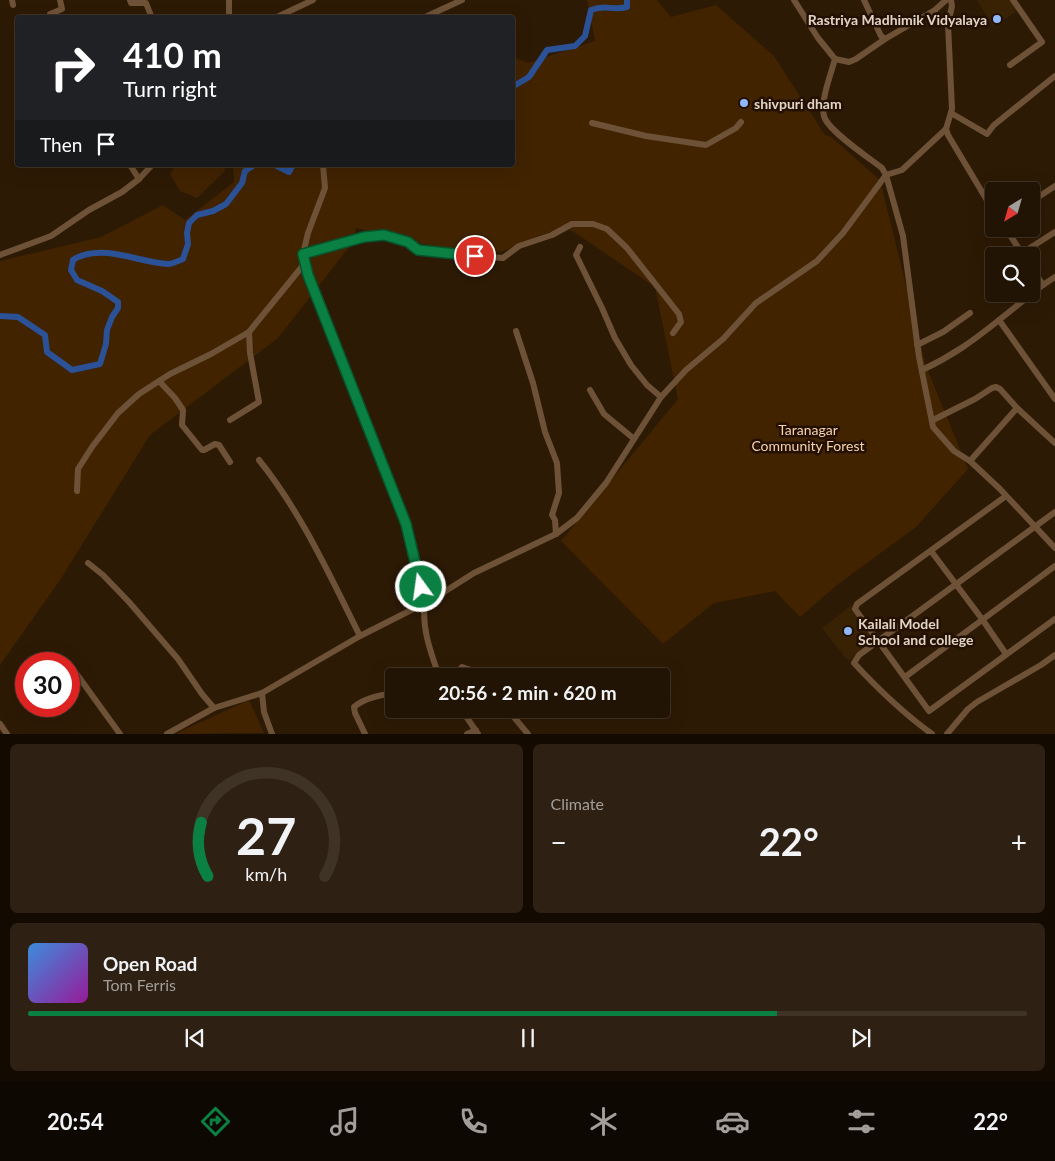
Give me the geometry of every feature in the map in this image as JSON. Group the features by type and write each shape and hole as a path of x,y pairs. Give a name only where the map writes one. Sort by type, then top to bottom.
{"street":[{"path":"50,15 62,9 60,0"},
{"path":"130,0 131,3 146,3 151,15"},
{"path":"229,0 229,15"},
{"path":"281,15 313,0"},
{"path":"430,15 462,0"},
{"path":"794,0 818,38 835,59 849,62 935,10 946,0"},
{"path":"864,0 881,36 885,39"},
{"path":"167,734 214,708 262,693 474,573 556,534 577,518 606,483 661,397 686,370 728,334 756,303 817,261 843,233 886,174 902,170 946,129 952,113 948,24 952,6 951,0"},
{"path":"1010,65 1042,42 1014,0"},
{"path":"835,59 823,106 824,118 831,128 882,168 886,174 902,236 917,345 933,427 954,450 970,461 1006,496 1055,548"},
{"path":"952,113 987,134 994,125 1055,76"},
{"path":"592,124 646,136 706,145 736,128 740,122"},
{"path":"946,129 985,197"},
{"path":"131,167 139,179"},
{"path":"0,255 51,236 89,210 122,192 139,179 150,167"},
{"path":"323,167 325,188 308,233 303,254 305,263 308,275 406,524 425,602 423,612 429,648 437,668"},
{"path":"1040,196 1055,186"},
{"path":"303,254 364,237 384,235 408,242 418,250 462,256 503,258 519,246 552,234 572,224 593,224 607,229 627,248 679,314 681,322 673,333"},
{"path":"1034,247 1055,232"},
{"path":"580,247 576,255 615,338 631,365 647,385 661,397"},
{"path":"77,491 78,469 118,413 139,394 159,381 249,332 305,263"},
{"path":"922,370 968,345 1055,277"},
{"path":"1040,281 1043,285"},
{"path":"917,345 943,332 970,313"},
{"path":"999,320 1055,399"},
{"path":"516,331 534,383 546,437 557,463 559,493 552,515 555,520 556,534"},
{"path":"230,420 259,402 250,353 249,332"},
{"path":"159,381 183,410 182,425 202,450 215,444 219,445 230,462"},
{"path":"933,420 996,387 1055,443"},
{"path":"590,390 604,414 633,438"},
{"path":"970,461 1017,408"},
{"path":"259,460 275,480 315,547 360,636"},
{"path":"1006,496 857,604 855,609 928,710 931,711 1055,619"},
{"path":"932,734 883,694 854,663 859,655 1055,512"},
{"path":"931,551 1006,654"},
{"path":"88,563 103,575 129,602 178,659 214,708"},
{"path":"905,678 1055,566"},
{"path":"947,734 976,702 1055,654"},
{"path":"80,677 120,734"},
{"path":"262,693 264,712 272,734"},
{"path":"365,734 354,707 370,698 385,695"},
{"path":"467,718 477,732 467,734"},
{"path":"515,718 528,734"},
{"path":"0,724 7,734"}],"shaded area":[{"name":"Rastriya Madhimik Vidyalaya","path":"977,0 1011,0 1016,12 993,26"},
{"name":"Kailali Model School and college","path":"852,605 877,640 848,661 822,628"}],"green space":[{"name":"Taranagar Community Forest","path":"587,0 657,0 671,17 716,5 774,56 825,135 831,137 880,180 926,366 968,469 916,527 837,585 800,617 775,591 714,603 663,644 561,541 678,399 655,287 568,228 541,235 501,252 436,247 356,228 353,242 278,338 150,435 60,580 0,665 0,261 101,237 163,205 185,220 234,182 233,168 235,167 515,167 515,58 528,63 595,41"},
{"path":"175,167 224,167 225,171 197,198 180,191 170,174"},
{"path":"249,700 264,733 175,734"}],"waterway":[{"path":"515,85 529,77 547,50 575,46 585,36 591,10 596,8 627,7 627,0"},
{"path":"0,316 18,317 45,335 47,352 72,370 100,364 106,344 107,330 118,308 118,302 102,291 77,280 71,270 73,260 95,253 108,253 168,264 183,259 188,244 187,233 189,223 197,215 213,211 226,204 242,183 245,171 251,167"},
{"path":"279,167 289,172 292,167"}],"place":[{"name":"Rastriya Madhimik Vidyalaya","path":"997,19"},
{"name":"shivpuri dham","path":"744,103"},
{"name":"Kailali Model School and college","path":"848,631"}],"route":[{"path":"421,587 406,524 308,275 303,254 364,237 384,235 408,242 418,250 475,256"}]}
